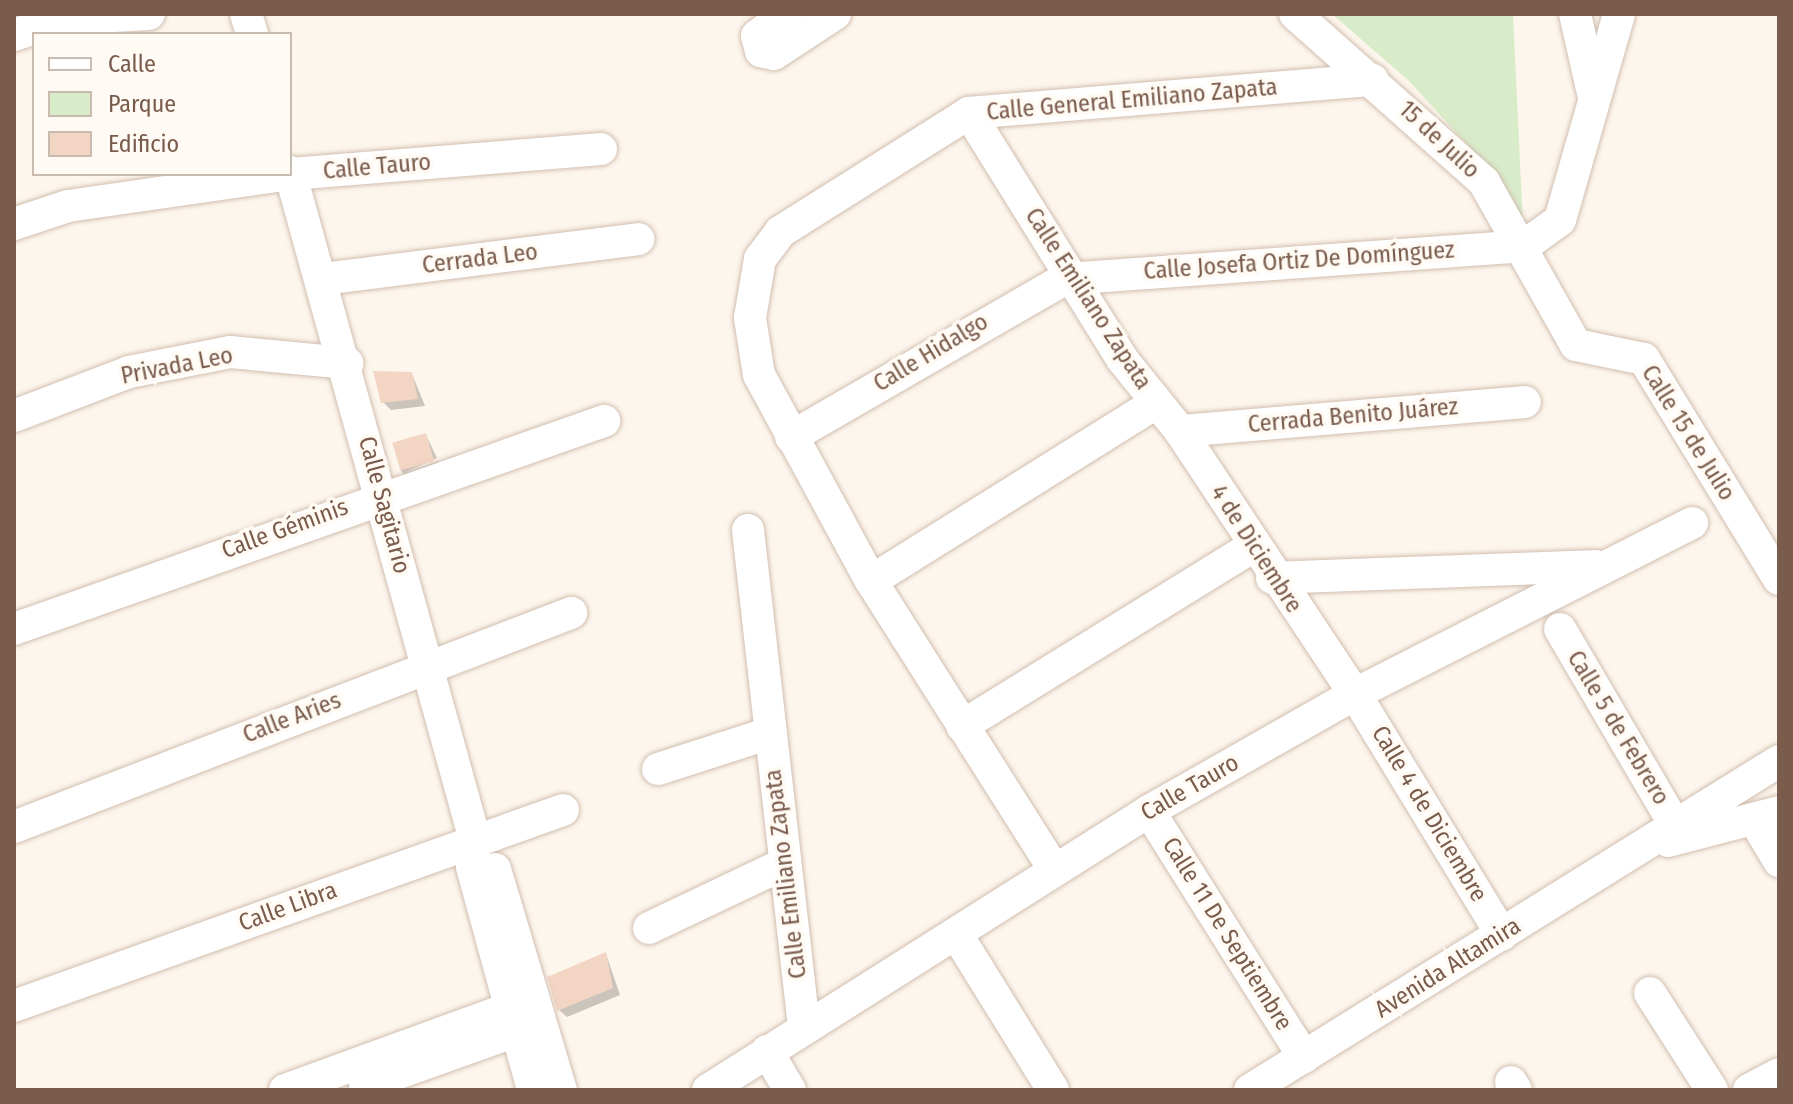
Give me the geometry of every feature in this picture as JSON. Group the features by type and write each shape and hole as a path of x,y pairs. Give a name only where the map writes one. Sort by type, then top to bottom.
{"street":[{"path":"14,35 61,19 149,14"},
{"path":"786,14 757,36 761,51 774,54 835,14"},
{"name":"15 de Julio","path":"1295,14 1373,80 1484,182 1524,246"},
{"path":"1575,14 1593,93"},
{"path":"1524,246 1560,220 1593,93 1619,14"},
{"name":"Calle General Emiliano Zapata","path":"791,437 759,375 750,318 760,259 780,232 969,113 1373,80"},
{"name":"Calle Emiliano Zapata","path":"871,581 1156,403 969,113"},
{"name":"Calle Tauro","path":"292,173 601,149"},
{"name":"Calle Tauro","path":"14,224 68,206 270,176"},
{"name":"Calle Sagitario","path":"291,176 347,363 475,840 472,867 533,1090"},
{"name":"Cerrada Leo","path":"322,279 638,239"},
{"name":"Calle Josefa Ortiz De Domínguez","path":"1075,277 1524,246"},
{"name":"Calle 15 de Julio","path":"1524,246 1576,345 1644,359 1779,579"},
{"name":"Calle Hidalgo","path":"791,437 988,319 1075,277"},
{"name":"Privada Leo","path":"14,416 129,372 230,352 347,363"},
{"name":"Cerrada Benito Juárez","path":"1180,431 1525,402"},
{"name":"4 de Diciembre","path":"1156,403 1180,431 1272,578 1355,694"},
{"name":"Calle Géminis","path":"14,629 381,494 604,421"},
{"path":"791,437 871,581 1054,869"},
{"name":"Calle Tauro","path":"708,1090 1149,811 1355,694 1692,523"},
{"name":"Calle Emiliano Zapata","path":"748,530 804,1027"},
{"path":"962,726 1253,546"},
{"path":"1272,578 1605,566"},
{"name":"Calle Aries","path":"14,827 427,665 571,613"},
{"name":"Calle 5 de Febrero","path":"1560,629 1676,827"},
{"name":"Calle 4 de Diciembre","path":"1355,694 1502,935"},
{"path":"658,769 770,733"},
{"name":"Avenida Altamira","path":"1250,1090 1779,761"},
{"name":"Calle Libra","path":"14,1006 563,810"},
{"name":"Calle 11 De Septiembre","path":"1149,811 1304,1057"},
{"path":"1767,816 1779,861"},
{"name":"Avenida Altamira","path":"1646,846 1767,816"},
{"name":"Calle Sagitario","path":"475,840 493,862 561,1090"},
{"path":"649,928 784,864"},
{"path":"957,935 1053,1090"},
{"path":"1650,993 1712,1090"},
{"path":"285,1090 513,1019"},
{"path":"350,1090 513,1019"},
{"path":"767,1051 790,1090"},
{"path":"1749,1090 1779,1074"}],"green space":[{"path":"1332,14 1513,14 1523,226 1485,164 1409,81"}],"building":[{"path":"373,371 412,372 418,399 381,403"},
{"path":"426,433 434,461 400,471 392,443"},
{"path":"606,952 613,988 557,1011 547,977"}]}
